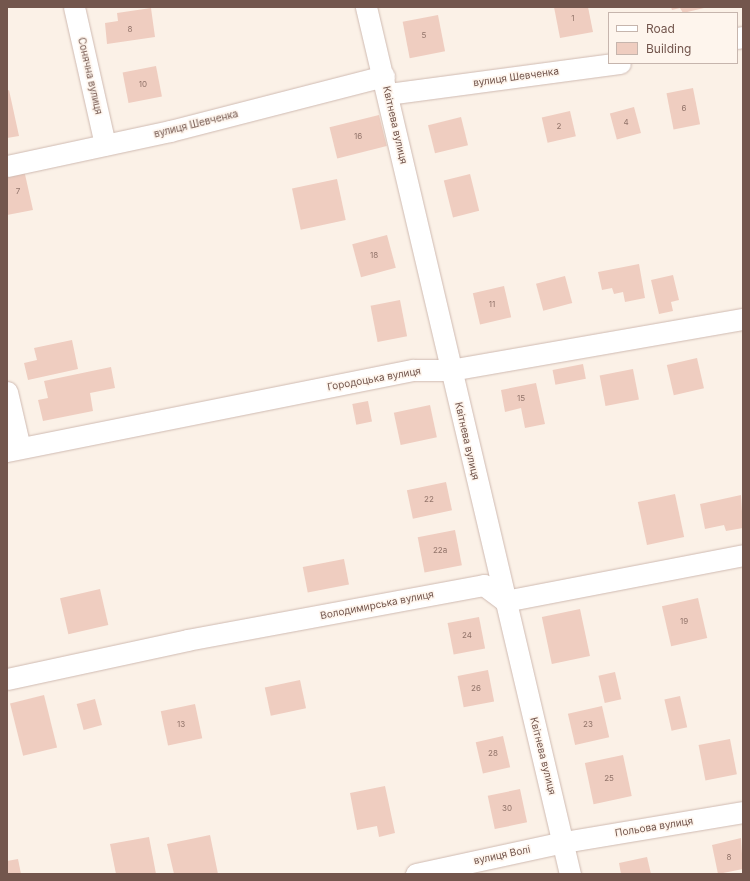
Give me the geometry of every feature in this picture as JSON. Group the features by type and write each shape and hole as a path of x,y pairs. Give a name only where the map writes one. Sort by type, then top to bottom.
{"street":[{"name":"Сонячна вулиця","path":"74,7 105,144"},
{"name":"Квітнева вулиця","path":"366,7 386,85 450,370 564,842 570,874"},
{"name":"вулиця Шевченка","path":"7,166 386,85 609,64"},
{"name":"Городоцька вулиця","path":"13,449 413,370 450,370 743,319"},
{"path":"7,392 13,449"},
{"path":"505,601 743,555"},
{"name":"Володимирська вулиця","path":"7,679 187,640 484,586 505,601"},
{"name":"Польова вулиця","path":"564,842 743,812"},
{"name":"вулиця Волі","path":"416,874 564,842"}],"building":[{"path":"554,7 588,7 593,32 560,38"},
{"path":"671,7 704,7 687,12 682,12 680,8 672,10"},
{"path":"151,8 155,37 107,44 105,23 118,21 117,13"},
{"path":"438,15 445,51 410,58 403,22"},
{"path":"156,66 162,96 129,103 123,72"},
{"path":"693,88 700,124 674,129 666,93"},
{"path":"9,90 19,136 7,138 7,91"},
{"path":"634,107 641,133 617,140 610,113"},
{"path":"570,111 576,136 548,143 542,118"},
{"path":"379,115 387,146 337,158 330,127"},
{"path":"461,117 468,145 435,153 428,125"},
{"path":"24,170 33,210 7,215 7,174"},
{"path":"470,174 479,211 453,217 444,181"},
{"path":"337,179 346,220 301,230 292,189"},
{"path":"387,235 396,268 361,277 352,244"},
{"path":"639,264 645,298 625,302 623,292 614,294 612,288 602,290 598,272"},
{"path":"673,275 679,300 671,302 673,311 659,314 651,280"},
{"path":"565,276 572,303 543,311 536,284"},
{"path":"504,286 511,317 480,324 473,293"},
{"path":"400,300 407,336 378,342 371,306"},
{"path":"72,340 78,369 28,380 24,363 37,360 34,348"},
{"path":"697,358 704,388 674,395 667,365"},
{"path":"583,364 586,379 555,385 553,370"},
{"path":"111,367 115,388 90,393 93,411 43,421 38,400 48,398 44,381"},
{"path":"633,369 639,399 606,406 600,375"},
{"path":"536,383 545,424 525,428 521,408 505,412 501,390"},
{"path":"368,401 372,422 356,425 352,404"},
{"path":"430,405 437,437 401,445 394,413"},
{"path":"446,482 452,510 413,519 407,490"},
{"path":"675,494 684,537 647,545 638,502"},
{"path":"741,495 743,528 726,531 724,525 705,529 700,504"},
{"path":"455,530 462,565 425,573 418,537"},
{"path":"344,559 349,585 308,593 303,567"},
{"path":"100,589 108,625 68,634 60,598"},
{"path":"698,598 707,638 671,646 662,606"},
{"path":"580,609 590,656 552,664 542,617"},
{"path":"479,617 485,648 454,655 448,623"},
{"path":"488,670 494,701 464,707 458,676"},
{"path":"615,672 621,699 605,703 598,676"},
{"path":"300,680 306,708 271,716 265,687"},
{"path":"44,695 57,747 23,756 10,703"},
{"path":"680,696 687,727 672,731 664,700"},
{"path":"95,699 102,725 84,730 77,704"},
{"path":"195,704 202,738 168,746 161,711"},
{"path":"602,706 609,737 575,745 568,714"},
{"path":"503,736 510,767 483,773 476,742"},
{"path":"730,739 737,774 705,780 699,745"},
{"path":"623,755 632,796 594,804 585,763"},
{"path":"385,786 395,833 379,837 377,826 357,830 350,793"},
{"path":"520,789 527,822 495,829 488,796"},
{"path":"210,835 218,874 174,874 167,844"},
{"path":"149,837 156,874 116,874 110,844"},
{"path":"741,838 743,869 718,874 712,845"},
{"path":"647,857 651,874 621,874 619,863"},
{"path":"18,859 21,874 7,874 7,861"}]}
